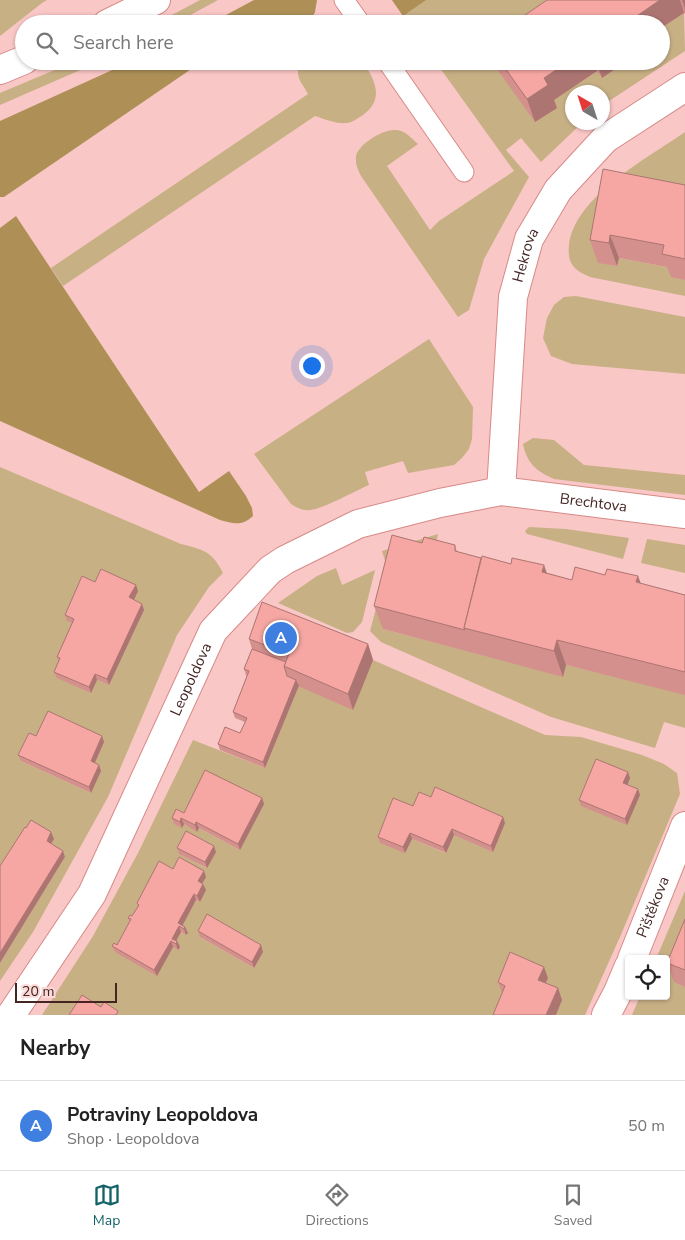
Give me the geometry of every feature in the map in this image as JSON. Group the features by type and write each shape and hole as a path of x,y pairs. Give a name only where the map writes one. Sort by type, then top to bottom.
{"street":[{"path":"125,15 156,0"},
{"path":"0,70 15,64"},
{"name":"Hekrova","path":"501,491 513,297 530,240 558,190 605,139 685,87"},
{"name":"Brechtova","path":"501,491 685,514"},
{"name":"Leopoldova","path":"11,1015 92,894 213,631 270,570 285,560 358,524 440,503 501,491"},
{"name":"Pištěkova","path":"634,955 685,826"},
{"path":"606,1015 625,975"}],"lane":[{"path":"344,0 355,15"},
{"path":"393,70 464,172"}],"shaded area":[{"path":"0,0 47,0 27,15 15,15 15,24 0,36"},
{"path":"200,0 218,0 190,15 172,15"},
{"path":"254,0 317,0 314,15 226,15"},
{"path":"392,0 591,0 568,15 403,15"},
{"path":"392,0 426,0 404,15 402,15"},
{"path":"684,13 685,51 670,61 670,22"},
{"path":"55,70 80,70 0,105 0,93"},
{"path":"112,70 190,70 4,197 0,197 0,121"},
{"path":"368,70 376,89 374,102 363,115 348,123 334,122 315,116 63,286 51,268 308,94 301,82 298,71"},
{"path":"441,70 511,70 552,101 565,92 565,130 575,130 541,162 521,138 506,150 529,177 484,259 469,310 458,317 361,176 357,167 357,152 371,139 390,130 399,130 405,133 418,144 387,166 430,230 439,221 514,171"},
{"path":"614,70 656,70 610,100 610,85 576,85 597,71 602,78"},
{"path":"685,132 685,206 598,262 617,266 619,258 673,268 685,280 685,296 590,277 576,269 569,257 569,245 574,227 584,210 615,180"},
{"path":"16,216 199,492 229,471 246,496 252,508 253,516 241,523 220,520 0,421 0,228"},
{"path":"576,296 685,317 685,374 572,364 551,356 543,338 547,318 554,305 564,297"},
{"path":"429,339 473,407 472,439 469,449 462,458 454,465 408,473 403,461 365,472 369,485 323,507 305,510 291,504 254,454"},
{"path":"533,438 554,440 584,465 685,475 685,495 554,479 533,466 527,456 523,444"},
{"path":"0,467 181,544 201,550 215,560 223,573 209,587 177,635 108,797 33,932 0,981 0,963 65,857 49,847 53,838 0,876","holes":["144,610 109,685 97,680 76,625 68,621","38,742 104,742 93,767 91,793 21,761"]},
{"path":"529,527 566,529 629,538 623,559 527,534 525,531"},
{"path":"438,534 431,566 383,629 563,676 566,665 685,694 685,728 664,722 655,748 551,717 381,642 370,631 387,567 382,551"},
{"path":"647,539 685,545 685,573 641,563"},
{"path":"336,568 342,585 375,570 362,622 353,632 347,633 278,603 317,576"},
{"path":"373,660 545,735 581,737 642,755 664,764 677,773 680,794 585,1015 42,1015 93,936 138,853 193,740 265,768 299,686","holes":["208,776 240,850 199,828 197,831 184,824","437,793 454,835 445,853 412,839","216,852 206,868 180,854","205,889 200,902 196,900 180,929 187,933 186,935 181,932 174,945 178,950 173,947 116,950","200,937 263,952 254,968"]},
{"path":"685,891 685,1015 632,1015 638,1000 670,1000 670,955 658,955"}],"building":[{"path":"547,0 660,0 638,15 525,15"},
{"path":"506,70 556,70 544,78 548,85 527,99"},
{"path":"603,169 685,185 685,259 662,254 664,245 610,235 609,243 590,240"},
{"path":"392,535 422,543 424,537 455,545 455,551 481,558 465,630 374,606"},
{"path":"482,556 511,564 512,558 544,565 542,572 572,580 575,567 605,575 607,569 638,576 636,582 685,595 685,672 557,640 554,651 464,628"},
{"path":"101,569 136,585 129,597 142,604 107,679 95,674 89,687 54,672 60,658 57,657 74,619 65,615 82,576 95,582"},
{"path":"262,602 368,644 348,694 284,666 289,654 249,639"},
{"path":"252,649 286,662 284,666 287,676 296,680 263,762 218,744 225,727 240,733 247,718 233,712 249,671 244,669"},
{"path":"48,711 102,736 91,761 99,765 89,787 18,755 29,733 36,736"},
{"path":"596,759 628,772 623,783 638,789 625,819 579,800"},
{"path":"205,770 262,798 238,844 196,822 195,825 181,818 180,822 172,818 176,809 184,813"},
{"path":"435,787 503,817 491,846 452,829 443,847 410,833 403,847 378,837 393,798 413,806 419,792 431,797"},
{"path":"31,820 51,832 47,841 63,851 0,953 0,866"},
{"path":"186,831 214,846 205,862 177,848"},
{"path":"179,857 204,871 198,881 203,884 197,896 194,894 178,923 185,927 184,929 179,926 172,939 177,941 176,944 171,941 154,970 112,946 114,943 117,945 131,919 128,918 130,915 132,916 139,905 137,903 159,861 173,869"},
{"path":"207,914 261,945 252,962 198,931"},
{"path":"685,919 685,970 670,964 670,956"},
{"path":"510,952 544,967 538,980 558,988 546,1015 493,1015 505,986 498,982"},
{"path":"82,995 101,1007 104,1002 118,1011 116,1015 69,1015"}],"place":[{"name":"Potraviny Leopoldova","path":"281,638"}]}
